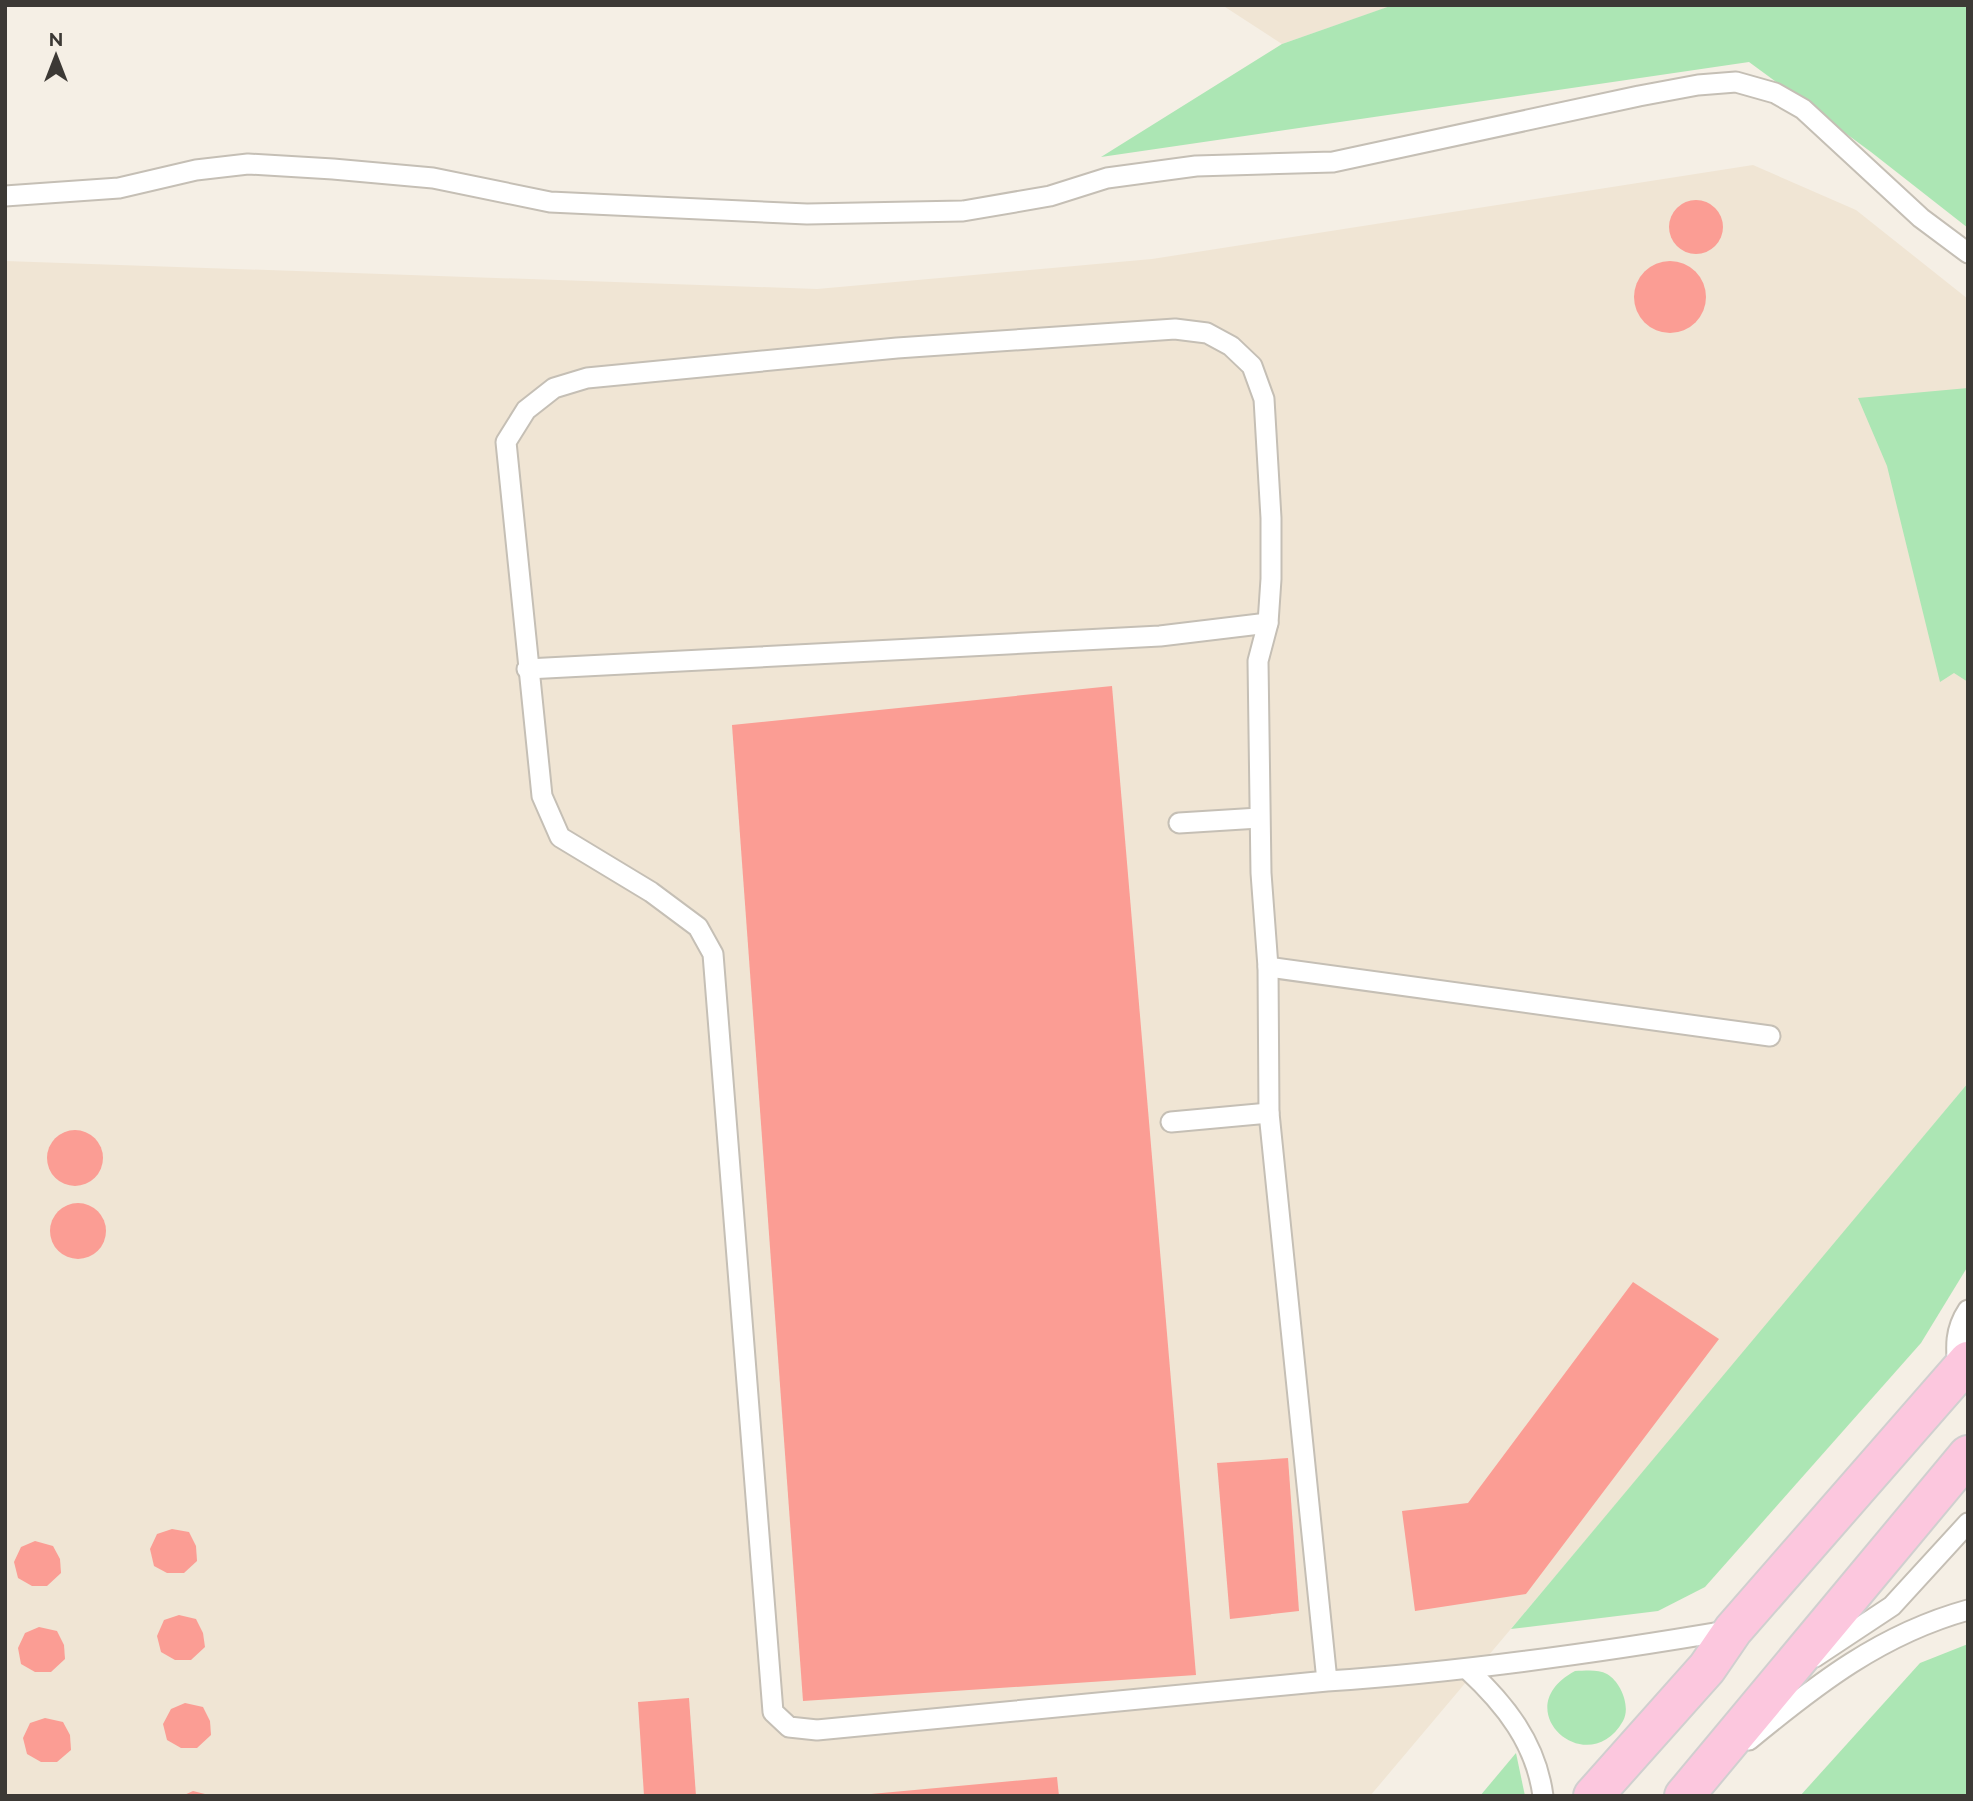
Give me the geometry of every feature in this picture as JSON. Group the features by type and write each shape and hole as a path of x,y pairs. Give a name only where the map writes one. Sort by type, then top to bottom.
{"highway":[{"path":"1593,1796 1707,1668 1733,1630 1963,1367"},
{"path":"1684,1796 1968,1455"}],"lane":[{"path":"5,196 119,188 196,170 248,164 433,178 550,202 807,214 963,211 1050,196 1107,178 1196,166 1333,162 1674,89 1736,82 1775,93 1803,109 1921,218 1968,253"},
{"path":"1327,1681 1269,1113 1268,967 1259,818 1258,661 1268,623 1271,518 1264,400 1252,366 1231,346 1207,333 1175,329 884,349 587,378 554,388 526,410 506,442 542,796 560,837 652,891 698,927 713,954 774,1712 789,1727 817,1730 1327,1681 1424,1675 1619,1649 1733,1630"},
{"path":"527,669 1146,637 1268,623"},
{"path":"1179,823 1259,818"},
{"path":"1268,967 1770,1036"},
{"path":"1171,1122 1269,1113"},
{"path":"1963,1367 1955,1341 1960,1322 1968,1310"},
{"path":"1783,1679 1892,1606 1968,1522"},
{"path":"1695,1796 1741,1747 1812,1688 1879,1645 1943,1617 1968,1610"},
{"path":"1467,1669 1496,1696 1522,1731 1541,1779 1543,1796"}],"shaded area":[{"path":"1222,5 1394,5 1282,44"},
{"path":"1753,165 1856,210 1968,299 1968,1083 1370,1796 5,1796 5,261 817,289 1152,259"}],"green space":[{"path":"1393,5 1968,5 1968,228 1749,62 1101,157 1282,44"},
{"path":"1968,388 1968,682 1954,673 1940,682 1887,466 1858,398"},
{"path":"1968,1083 1968,1266 1921,1343 1705,1587 1658,1611 1511,1629"},
{"path":"1968,1644 1968,1796 1800,1796 1920,1663"},
{"path":"1575,1671 1607,1674 1617,1683 1625,1702 1623,1721 1608,1738 1591,1745 1574,1742 1559,1734 1550,1720 1548,1704 1555,1687"},
{"path":"1516,1753 1525,1796 1480,1796"}],"building":[{"path":"1696,200 1715,208 1723,227 1715,246 1696,254 1677,246 1669,227 1677,208"},
{"path":"1670,261 1690,267 1700,277 1706,297 1700,317 1690,327 1670,333 1650,327 1640,317 1634,297 1640,277 1650,267"},
{"path":"1112,686 1196,1675 803,1701 732,725"},
{"path":"69,1130 81,1130 91,1134 99,1142 103,1158 99,1174 91,1182 81,1186 69,1186 59,1182 51,1174 47,1164 47,1152 51,1142 59,1134"},
{"path":"72,1203 84,1203 94,1207 102,1215 106,1231 102,1247 94,1255 84,1259 72,1259 62,1255 54,1247 50,1237 50,1225 54,1215 62,1207"},
{"path":"1633,1282 1719,1339 1526,1594 1415,1611 1402,1511 1468,1503"},
{"path":"1288,1458 1299,1611 1230,1619 1217,1463"},
{"path":"172,1529 189,1532 196,1546 197,1561 184,1573 167,1573 154,1566 150,1549 157,1534"},
{"path":"35,1541 53,1546 60,1559 61,1573 47,1586 32,1586 18,1578 14,1562 21,1547"},
{"path":"179,1615 196,1619 203,1633 205,1647 191,1660 175,1660 161,1652 157,1636 164,1620"},
{"path":"39,1627 57,1631 64,1645 65,1659 51,1672 35,1672 21,1664 18,1648 25,1633"},
{"path":"689,1698 696,1796 644,1796 638,1702"},
{"path":"185,1703 203,1707 210,1721 211,1735 197,1748 181,1748 167,1740 163,1724 171,1709"},
{"path":"45,1718 63,1722 70,1735 71,1750 57,1762 41,1762 27,1754 23,1738 30,1723"},
{"path":"1057,1777 1059,1796 871,1796 871,1794"},
{"path":"193,1791 209,1795 182,1796"}]}
